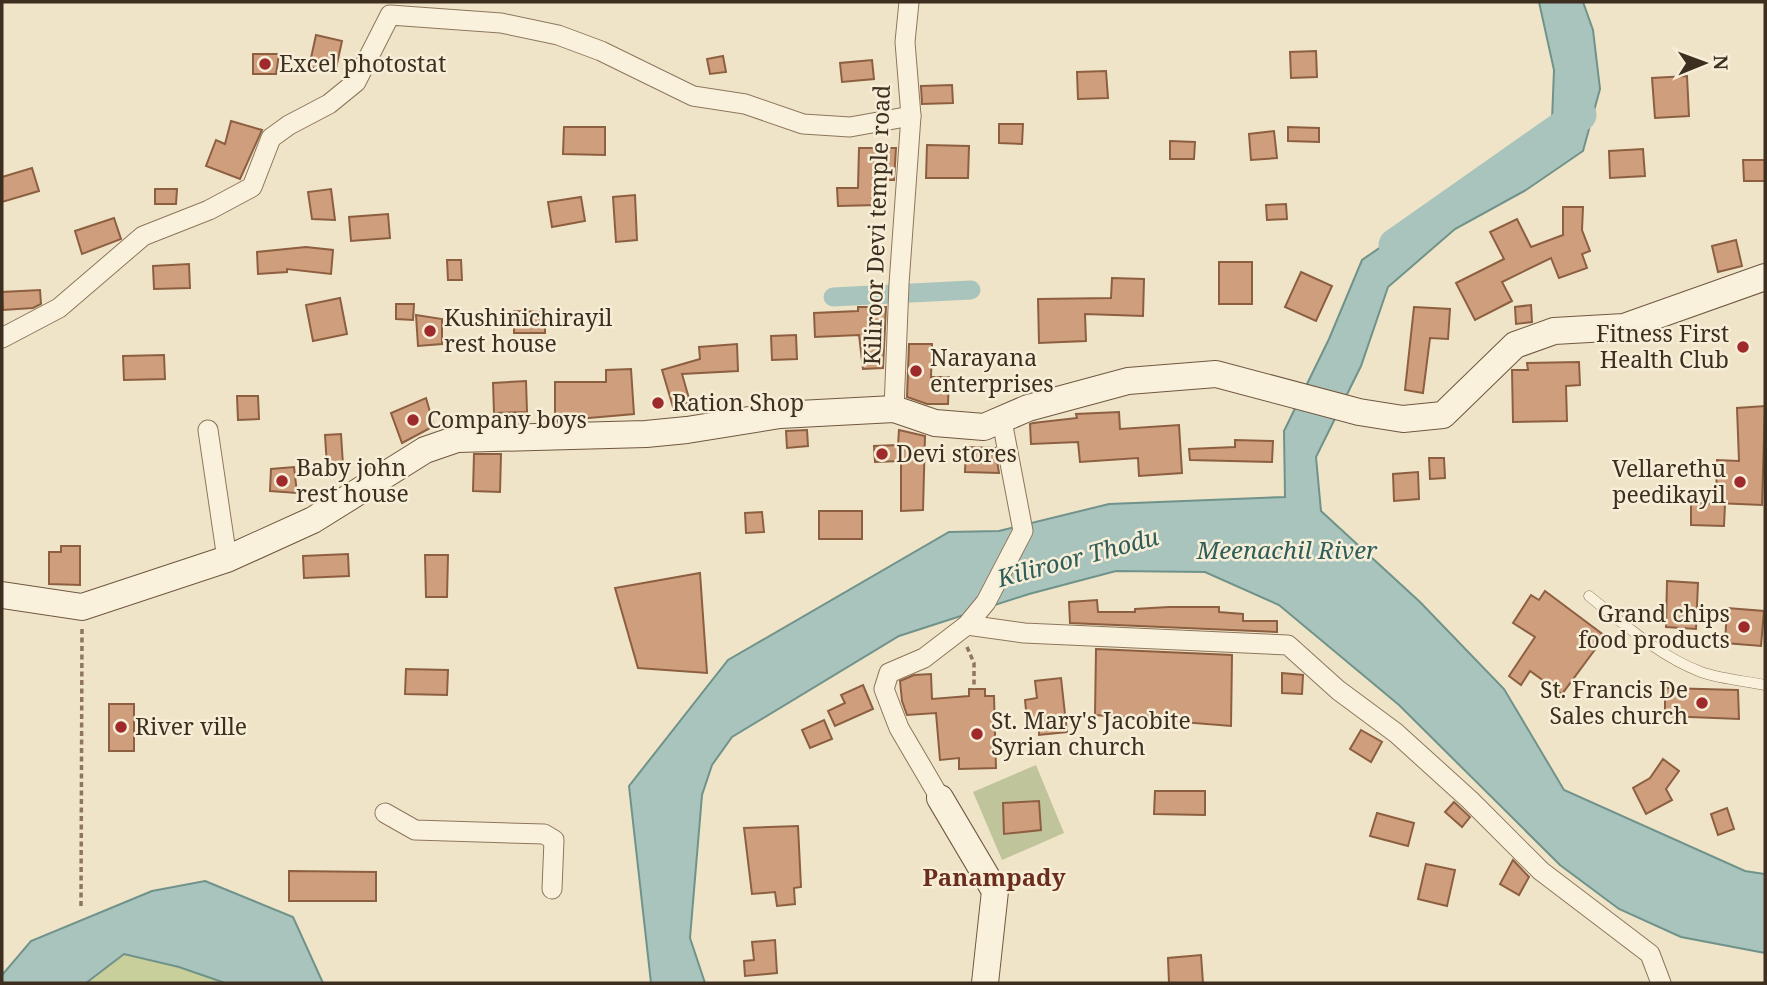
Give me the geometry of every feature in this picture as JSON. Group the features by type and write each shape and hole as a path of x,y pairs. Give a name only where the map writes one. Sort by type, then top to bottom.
{"main road":[{"path":"2,595 82,607 227,559 313,520 425,450 457,439 646,434 780,415 894,409 934,423 984,427 1028,408 1128,381 1216,374 1359,412 1403,419 1443,415 1516,345 1554,331 1625,327 1765,277"},
{"path":"940,798 995,891 985,983"}],"street":[{"name":"Kiliroor Devi temple road","path":"894,409 899,284 911,116 905,42 909,2"},
{"path":"2,338 60,308 143,236 209,209 253,187 271,138 289,125 329,104 356,82 390,8 501,23 558,35 601,51 693,96 745,104 803,124 850,127 911,116"},
{"path":"940,798 899,728 884,689 889,673 924,658 966,623 986,602 1023,531 1002,421"},
{"path":"208,430 227,559"},
{"path":"966,623 1024,633 1288,645 1338,690 1396,733 1470,800 1541,871 1650,954 1661,983"},
{"path":"385,813 415,830 544,834 554,840 552,889"}],"lane":[{"path":"1589,596 1647,642 1702,673 1765,685"}],"path":[{"path":"81,906 82,607"},
{"path":"966,623 974,663 974,689"}],"green space":[{"path":"1036,765 1064,833 1002,860 973,792"},
{"path":"124,954 179,967 225,983 86,983"}],"water":[{"name":"Meenachil River","path":"1539,2 1583,2 1593,30 1600,89 1583,151 1526,190 1455,229 1388,287 1361,366 1316,457 1321,511 1420,602 1504,689 1564,790 1745,871 1765,874 1765,953 1681,937 1619,909 1560,865 1399,705 1279,605 1205,572 1116,571 1029,594 899,636 732,737 712,765 702,795 690,938 705,983 651,983 629,786 728,660 949,532 999,531 1109,504 1285,497 1284,431 1329,339 1362,260 1388,242 1463,203 1538,154 1552,120 1554,70"},
{"path":"205,881 293,917 323,983 225,983 179,967 124,954 86,983 2,983 2,975 31,941 152,891"}],"building":[{"path":"316,35 342,41 335,73 309,67"},
{"path":"1316,51 1317,77 1291,78 1290,52"},
{"name":"Excel photostat","path":"253,54 279,54 276,74 253,74"},
{"path":"723,56 726,72 710,74 707,59"},
{"path":"872,60 874,79 842,82 840,63"},
{"path":"1106,71 1108,98 1078,99 1077,72"},
{"path":"1687,76 1689,116 1655,118 1652,78"},
{"path":"952,85 953,103 922,104 921,86"},
{"path":"231,121 262,130 240,179 206,166 216,140 225,144"},
{"path":"999,124 1023,124 1022,144 999,143"},
{"path":"564,127 605,127 605,155 563,154"},
{"path":"1288,127 1319,128 1319,142 1288,141"},
{"path":"1274,131 1277,158 1251,160 1249,134"},
{"path":"1170,141 1195,142 1194,159 1170,159"},
{"path":"927,145 969,146 968,178 926,178"},
{"path":"859,148 896,148 894,180 878,180 878,205 838,206 837,188 858,188"},
{"path":"1643,149 1645,176 1610,178 1609,151"},
{"path":"1743,160 1765,160 1765,181 1744,181"},
{"path":"32,168 39,191 2,202 2,177"},
{"path":"155,189 177,189 176,204 155,204"},
{"path":"331,189 335,220 312,219 308,192"},
{"path":"635,195 637,240 616,242 613,197"},
{"path":"581,197 585,221 552,227 548,202"},
{"path":"1286,204 1287,219 1267,220 1266,205"},
{"path":"1563,207 1583,207 1582,230 1590,251 1582,254 1587,268 1559,278 1551,258 1502,282 1512,301 1475,320 1456,283 1504,259 1490,232 1517,219 1531,247 1563,235"},
{"path":"388,214 390,238 351,241 349,217"},
{"path":"114,218 121,239 82,254 75,231"},
{"path":"1736,240 1742,266 1718,272 1712,246"},
{"path":"306,247 333,250 331,274 287,269 287,272 258,274 257,252"},
{"path":"447,260 461,260 462,280 448,280"},
{"path":"1219,262 1252,262 1252,304 1219,304"},
{"path":"189,264 190,288 154,289 153,266"},
{"path":"1301,272 1332,286 1316,321 1285,307"},
{"path":"1112,278 1144,279 1143,316 1085,314 1086,341 1039,343 1038,299 1111,298"},
{"path":"40,290 41,304 33,308 3,310 2,292"},
{"path":"340,298 347,334 313,341 306,305"},
{"path":"396,304 414,304 413,320 396,319"},
{"path":"1531,305 1532,322 1516,324 1515,307"},
{"path":"858,307 886,307 883,368 863,369 859,335 815,337 814,313 858,311"},
{"path":"1414,307 1450,309 1448,339 1430,338 1423,393 1405,390"},
{"path":"514,311 545,312 545,333 514,333"},
{"name":"Kushinichirayil rest house","path":"416,315 442,319 442,344 418,346"},
{"path":"796,335 797,359 772,360 771,336"},
{"path":"737,344 738,371 682,374 690,402 673,407 662,370 700,359 699,347"},
{"path":"909,344 932,344 931,377 949,377 948,404 927,404 907,397"},
{"path":"164,355 165,379 124,380 123,356"},
{"path":"1579,362 1580,385 1566,386 1567,421 1513,422 1512,370 1528,370 1527,363"},
{"path":"631,369 634,414 555,421 555,382 606,382 606,370"},
{"path":"526,381 527,412 494,413 493,383"},
{"path":"237,396 258,396 259,419 238,420"},
{"name":"Company boys","path":"426,398 434,426 402,443 391,413"},
{"path":"1765,406 1762,505 1716,503 1717,460 1739,461 1737,408"},
{"path":"1119,412 1120,429 1179,425 1182,473 1139,476 1138,458 1080,462 1078,442 1031,444 1030,424 1077,418 1076,414"},
{"path":"807,430 808,446 787,448 786,431"},
{"path":"899,430 925,436 923,510 901,511 901,461 875,462 874,446 898,445"},
{"path":"341,434 343,465 327,466 325,435"},
{"path":"1235,440 1273,441 1272,462 1190,460 1189,449 1235,447"},
{"path":"966,447 995,448 999,473 965,472"},
{"path":"474,454 501,454 500,492 473,491"},
{"path":"1429,458 1444,458 1445,478 1430,479"},
{"path":"294,467 297,493 270,491 271,469"},
{"path":"1418,472 1419,499 1394,501 1393,474"},
{"path":"1691,503 1725,504 1724,526 1691,525"},
{"path":"819,511 862,511 862,539 819,539"},
{"path":"762,512 764,532 746,533 745,513"},
{"path":"61,546 80,546 80,585 49,584 49,552 61,552"},
{"path":"348,554 349,576 304,578 303,556"},
{"path":"425,555 448,555 447,597 426,597"},
{"path":"700,573 707,673 638,668 615,588"},
{"path":"1667,581 1698,583 1696,629 1666,627"},
{"path":"1545,591 1605,636 1562,694 1530,671 1521,685 1509,676 1535,637 1513,623 1531,595 1539,600"},
{"path":"1097,600 1098,612 1219,607 1219,612 1243,614 1243,621 1277,621 1277,632 1070,623 1069,602"},
{"name":"Grand chips food products","path":"1727,608 1764,611 1761,646 1725,643"},
{"path":"1096,649 1232,655 1231,726 1095,715"},
{"path":"406,669 448,670 447,695 405,694"},
{"path":"1282,673 1303,675 1302,694 1282,693"},
{"path":"931,674 932,699 969,696 969,689 985,689 985,696 994,696 996,768 959,769 959,758 940,760 936,713 907,715 900,681 914,675"},
{"path":"1061,678 1067,732 1039,735 1039,729 1028,729 1025,700 1037,698 1035,681"},
{"path":"863,685 873,709 835,726 828,711 845,703 841,695"},
{"name":"St. Francis De Sales church","path":"1665,688 1738,690 1739,719 1665,716"},
{"name":"River ville","path":"109,704 134,704 134,751 109,751"},
{"path":"824,720 832,739 810,748 802,730"},
{"path":"1361,730 1382,742 1371,762 1350,749"},
{"path":"1663,759 1679,771 1666,789 1672,800 1646,814 1633,788 1650,778"},
{"path":"1155,791 1205,791 1205,815 1154,814"},
{"path":"1039,801 1041,830 1004,834 1003,803"},
{"path":"1454,802 1470,817 1462,827 1445,812"},
{"path":"1727,808 1734,829 1718,835 1711,814"},
{"path":"1377,813 1414,823 1408,846 1370,836"},
{"path":"798,826 801,887 794,888 795,904 777,906 775,892 752,894 744,828"},
{"path":"1513,860 1529,877 1519,895 1500,884"},
{"path":"1426,864 1455,870 1447,906 1418,899"},
{"path":"289,871 376,872 376,901 289,901"},
{"path":"775,940 777,973 745,976 744,961 754,960 752,942"},
{"path":"1201,955 1203,983 1169,983 1168,958"}],"waterway":[{"path":"1395,245 1580,115"},
{"path":"833,297 971,290"}],"place":[{"name":"Excel photostat","path":"265,64"},
{"name":"Kushinichirayil rest house","path":"430,331"},
{"name":"Fitness First Health Club","path":"1743,347"},
{"name":"Narayana enterprises","path":"916,371"},
{"name":"Ration Shop","path":"658,403"},
{"name":"Company boys","path":"413,420"},
{"name":"Devi stores","path":"882,454"},
{"name":"Baby john rest house","path":"282,481"},
{"name":"Vellarethu peedikayil","path":"1740,482"},
{"name":"Grand chips food products","path":"1744,627"},
{"name":"St. Francis De Sales church","path":"1702,703"},
{"name":"River ville","path":"121,727"},
{"name":"St. Mary's Jacobite Syrian church","path":"977,734"}],"district":[{"name":"Panampady","path":"994,878"}],"water label":[{"name":"Kiliroor Thodu","path":"1078,558"}]}
